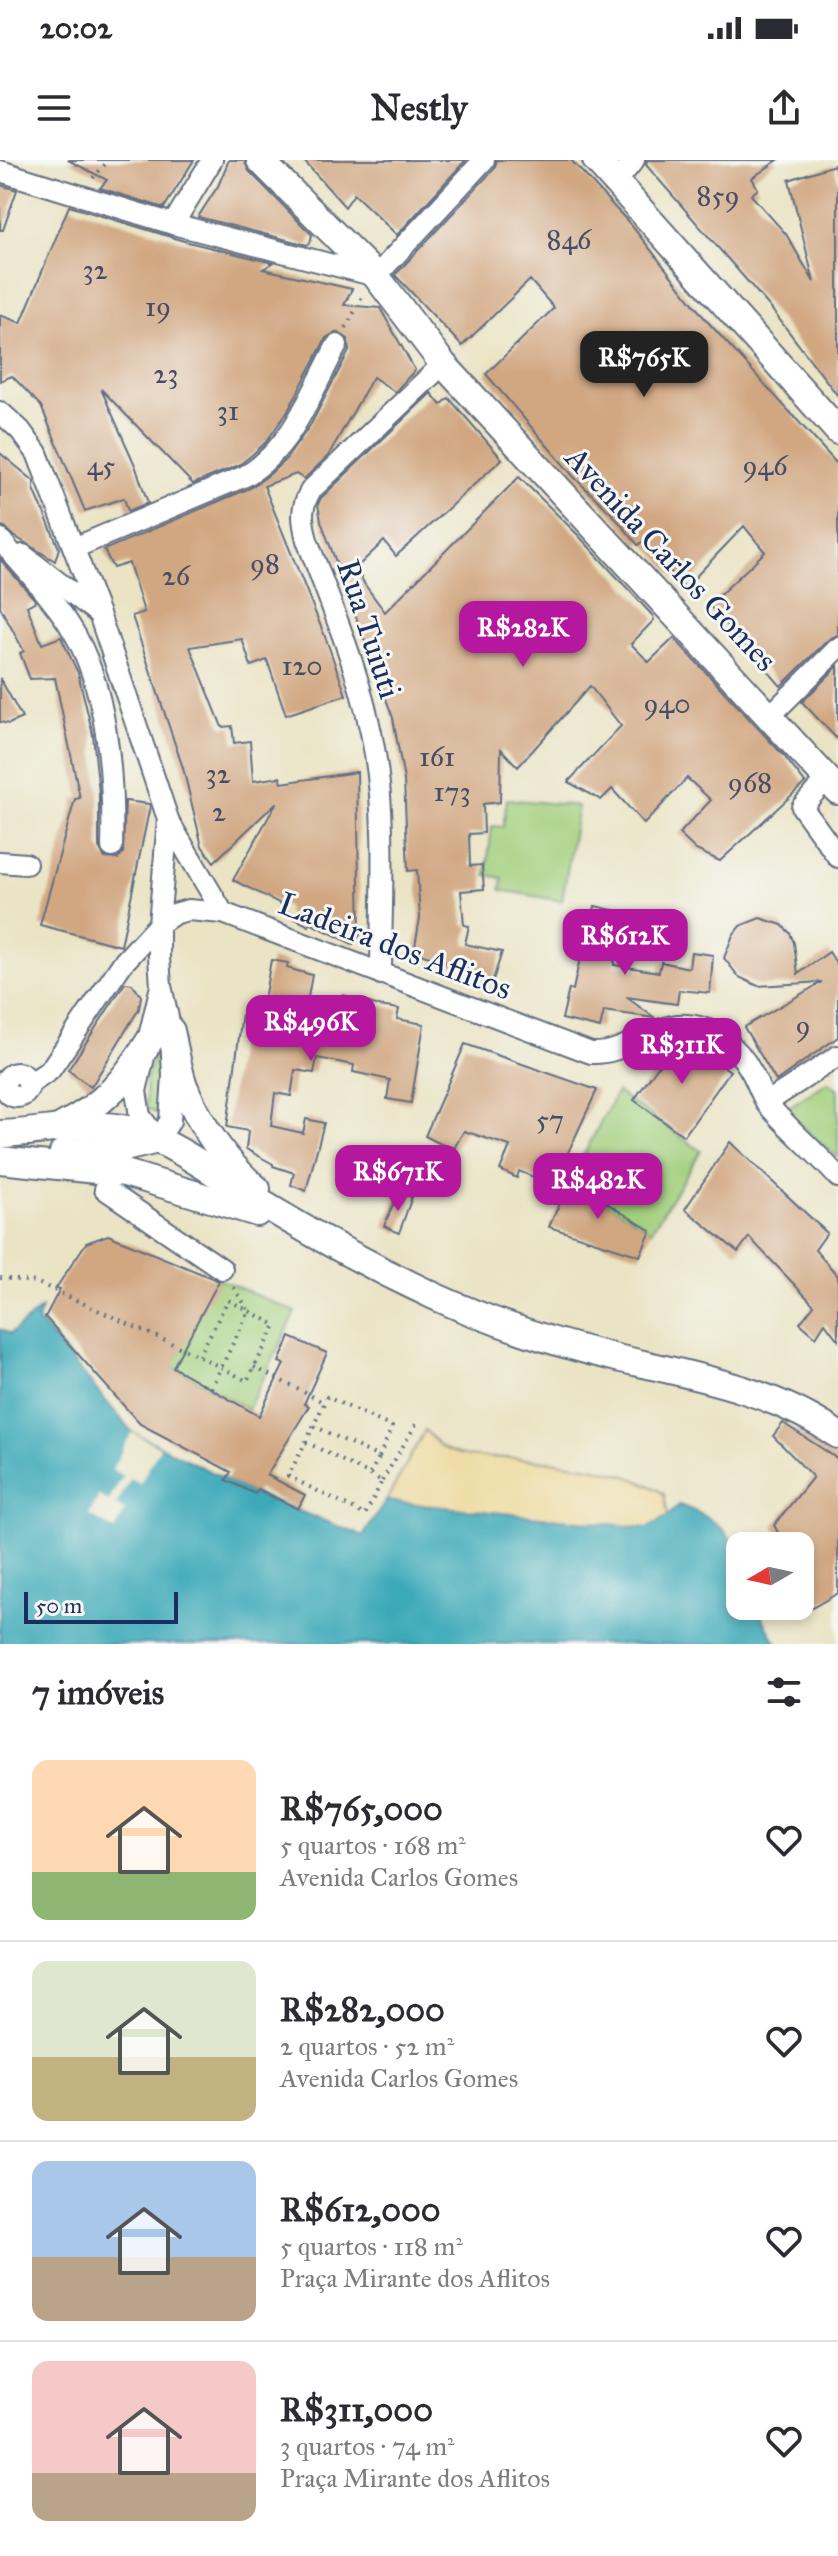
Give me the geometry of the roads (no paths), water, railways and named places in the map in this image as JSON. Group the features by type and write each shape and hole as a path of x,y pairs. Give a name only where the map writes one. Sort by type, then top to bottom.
{"main road":[{"name":"Avenida Carlos Gomes","path":"260,160 376,276 443,364 832,784"},
{"path":"596,160 838,431"},
{"path":"57,1128 103,1101 160,1036 184,1086 225,1155 247,1181 305,1230"},
{"path":"0,1134 104,1126 127,1129 158,1140 305,1230 435,1297 535,1337 719,1380 755,1392 817,1420 838,1435"},
{"path":"0,1159 116,1150 158,1140"},
{"path":"0,1159 125,1173 305,1230"}],"street":[{"path":"173,224 212,160"},
{"path":"0,171 173,224 376,276 484,160"},
{"path":"617,181 634,160"},
{"path":"74,548 261,467 287,439 337,345"},
{"name":"Rua Tuiuti","path":"381,974 381,798 376,755 364,698 307,540 302,520 303,503 311,490 443,364"},
{"path":"0,412 20,430 37,453 99,614 168,819 223,913"},
{"path":"0,538 99,614"},
{"path":"0,538 70,626 89,667 106,730 114,797 112,847"},
{"path":"770,716 838,648"},
{"path":"832,784 802,807 836,850"},
{"path":"160,1036 138,1080 137,1104 140,1116 158,1140 170,1121 173,1076 160,1036 159,924 168,819"},
{"path":"0,862 26,864"},
{"name":"Ladeira dos Aflitos","path":"159,924 174,914 188,910 223,913 591,1053 604,1054 675,1026 704,1028 728,1042 743,1057 766,1103"},
{"path":"28,1085 50,1070 122,964 159,924"},
{"path":"833,1066 766,1103 838,1177"},
{"path":"105,1189 222,1269"}],"water":[{"path":"41,1309 38,1321 132,1432 255,1494 363,1536 386,1501 647,1528 668,1516 679,1505 699,1513 726,1533 726,1620 764,1620 777,1644 0,1644 0,1329 10,1334"}]}
